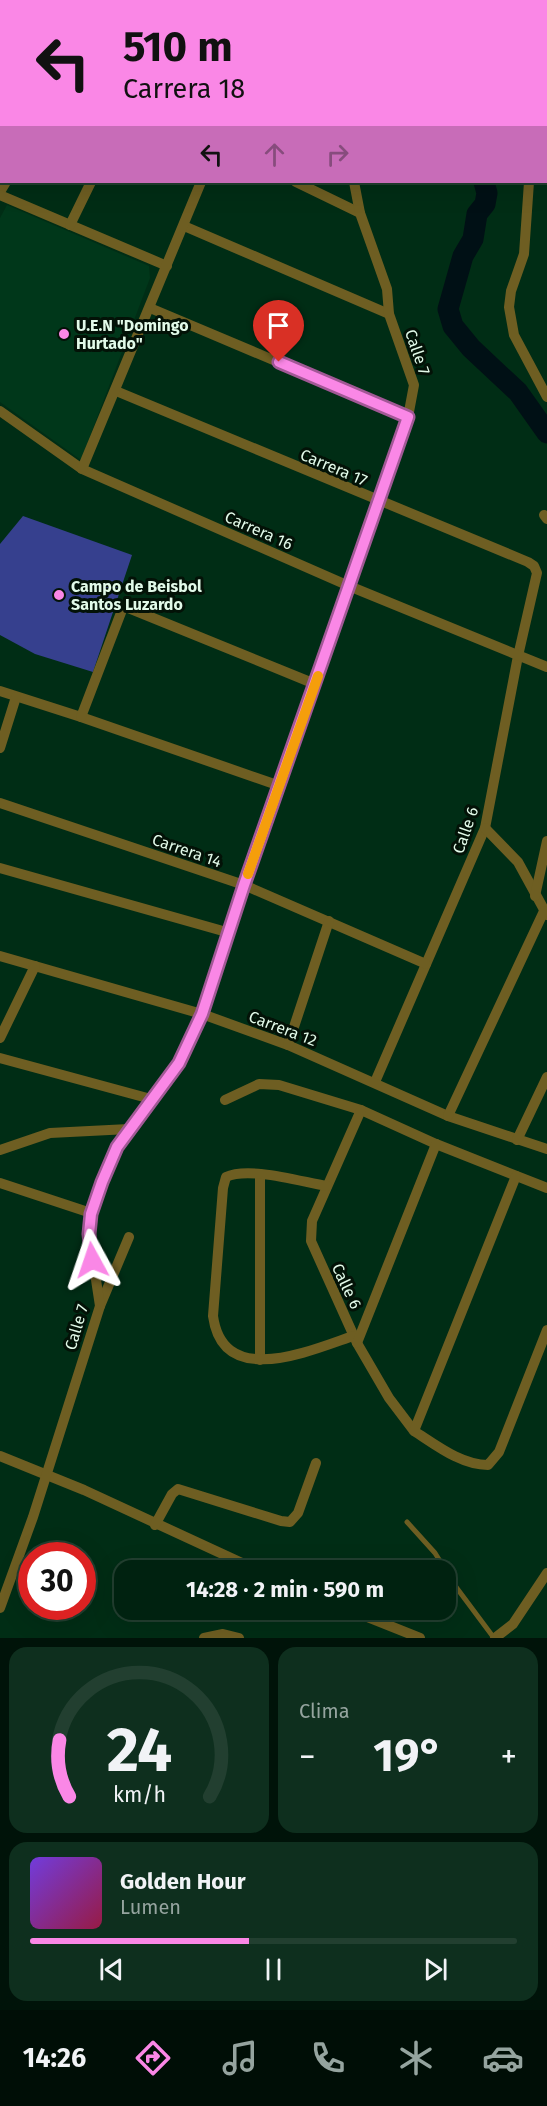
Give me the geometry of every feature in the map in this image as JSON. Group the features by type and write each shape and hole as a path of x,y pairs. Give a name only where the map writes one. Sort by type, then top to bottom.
{"street":[{"path":"70,225 91,183"},
{"path":"82,469 201,183"},
{"path":"298,183 360,213"},
{"name":"Calle 7","path":"0,1608 18,1560 100,1306 89,1234 91,1214 117,1147 179,1063 202,1014 244,885 408,417 414,385 389,314 387,289 360,213 354,183"},
{"path":"530,183 524,254 510,291 509,307 514,335 547,397"},
{"path":"0,194 167,266"},
{"path":"184,226 389,314"},
{"path":"150,308 408,417"},
{"name":"Carrera 17","path":"116,391 378,502 528,562 534,566 537,573"},
{"name":"Carrera 16","path":"0,411 82,469 349,586 547,667"},
{"name":"Calle 6","path":"375,1082 485,828 518,656 537,573"},
{"path":"81,717 122,610 126,607 315,684"},
{"path":"0,692 81,717 280,786"},
{"path":"0,748 16,697"},
{"name":"Carrera 14","path":"0,802 244,885 426,964"},
{"path":"448,1116 546,913 518,862 485,828"},
{"path":"535,896 547,841"},
{"path":"0,868 230,933"},
{"path":"288,1045 329,921"},
{"name":"Carrera 12","path":"0,956 202,1014 288,1045 448,1116 547,1149"},
{"path":"0,1038 35,966"},
{"path":"0,1058 151,1099"},
{"path":"517,1140 547,1077"},
{"path":"225,1100 259,1084 269,1082 361,1110 436,1144 547,1188"},
{"name":"Calle 6","path":"361,1110 312,1221 311,1241 355,1340 389,1398 414,1431"},
{"path":"0,1150 50,1133 129,1129"},
{"path":"327,1186 260,1174 231,1174 226,1177 213,1316 219,1340 238,1356 260,1360 303,1353 355,1340 436,1144"},
{"path":"260,1174 260,1360"},
{"path":"516,1176 414,1431 466,1460 478,1465 488,1465 499,1452 547,1330"},
{"path":"0,1183 91,1214"},
{"path":"100,1306 129,1237"},
{"path":"0,1456 46,1473 234,1560"},
{"path":"155,1525 172,1494 178,1489 290,1522 298,1514 316,1463"},
{"path":"494,1638 513,1624 547,1573"},
{"path":"375,1620 420,1638"},
{"path":"204,1638 223,1634 239,1638"}],"lane":[{"path":"407,1522 435,1553 456,1587 494,1638"}],"shaded area":[{"name":"U.E.N \"Domingo Hurtado\"","path":"7,205 149,266 150,278 81,460 0,402 0,218"},
{"name":"Campo de Beisbol Santos Luzardo","path":"23,516 132,555 93,672 35,654 0,635 0,544"}],"waterway":[{"path":"484,183 487,193 485,204 477,214 473,239 463,256 448,309 453,326 471,348 518,392 547,433"}],"slow traffic":[{"path":"248,874 318,676"}],"place":[{"name":"U.E.N \"Domingo Hurtado\"","path":"64,334"},
{"name":"Campo de Beisbol Santos Luzardo","path":"59,595"}],"route":[{"path":"92,1260 89,1234 91,1214 102,1182 117,1147 179,1063 202,1014 244,885 408,417 279,362"}]}
